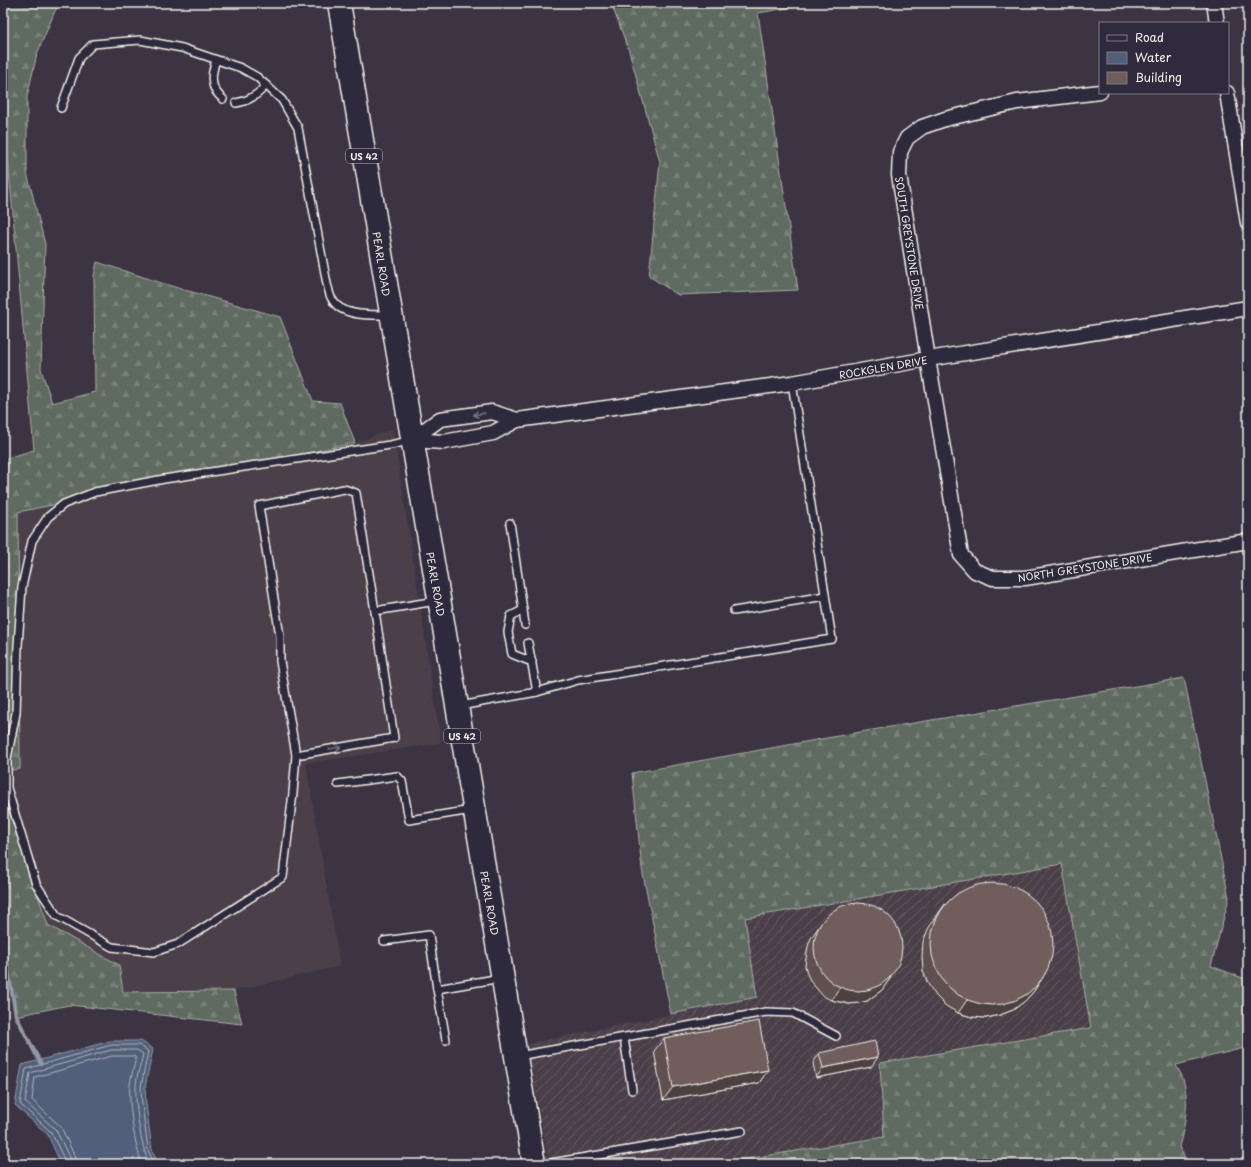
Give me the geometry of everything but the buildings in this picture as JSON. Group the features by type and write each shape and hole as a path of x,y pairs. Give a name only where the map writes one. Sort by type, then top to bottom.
{"main road":[{"name":"PEARL ROAD","path":"338,3 534,1164"}],"street":[{"path":"1214,3 1217,22"},
{"name":"SOUTH GREYSTONE DRIVE","path":"928,359 899,175 900,152 907,138 922,127 1009,103 1099,92"},
{"path":"1227,94 1248,223"},
{"name":"ROCKGLEN DRIVE","path":"412,440 444,442 493,433 516,420 792,383 928,359 1248,308"},
{"name":"NORTH GREYSTONE DRIVE","path":"928,359 961,555 975,571 993,578 1025,578 1248,541"},
{"name":"ROCKGLEN DRIVE","path":"412,440 440,419 492,412 516,420"}],"lane":[{"path":"61,108 79,58 94,44 140,40 182,48 241,68 257,77 282,100 298,128 327,284 332,300 343,310 363,315 390,315"},
{"path":"216,60 213,70 213,83 216,93 223,99"},
{"path":"236,103 250,99 260,93 266,85"},
{"path":"456,706 537,692 578,680 832,639 792,383"},
{"path":"296,755 394,738 356,493 344,489 259,506 280,636 280,661 296,755 283,877 178,944 154,952 112,947 57,916 36,884 7,788 7,758 16,713 22,587 32,541 48,517 64,504 95,492 164,479 390,446 412,440"},
{"path":"510,523 525,625"},
{"path":"734,611 825,596"},
{"path":"375,611 438,600"},
{"path":"523,610 511,616 508,632 512,654 532,662"},
{"path":"528,643 537,692"},
{"path":"338,784 397,776 402,781 409,820 474,809"},
{"path":"384,941 428,935 446,1040"},
{"path":"437,989 503,978"},
{"path":"516,1056 766,1012 793,1013 836,1036"},
{"path":"624,1038 632,1090"},
{"path":"545,1164 742,1131"}],"shaded area":[{"path":"393,429 441,743 306,763 340,966 234,991 123,992 119,965 48,925 3,795 3,771 20,768 18,512 355,443"},
{"path":"1062,864 1091,1028 881,1063 884,1137 714,1164 549,1164 527,1044 757,997 745,918"}],"green space":[{"path":"3,3 61,3 55,11 37,54 27,97 27,173 45,244 41,369 52,403 95,392 94,276 97,262 171,286 280,317 313,401 340,403 355,443 18,512 20,769 3,771 3,459 34,450 3,103"},
{"path":"611,3 817,3 758,13 798,290 678,295 649,276 660,162 629,51"},
{"path":"1184,678 1229,898 1211,966 1248,980 1248,1047 1176,1065 1182,1077 1186,1096 1185,1122 1179,1147 1189,1164 714,1164 884,1137 880,1063 1091,1028 1062,864 745,918 757,997 671,1014 642,869 632,773 866,731"},
{"path":"3,795 48,925 119,965 123,992 234,991 242,1024 69,1005 16,1016 3,942"}],"water":[{"path":"110,1041 141,1041 153,1049 145,1087 152,1150 158,1164 61,1164 48,1135 15,1105 22,1065"}],"waterway":[{"path":"3,942 16,1016 41,1064"}]}
